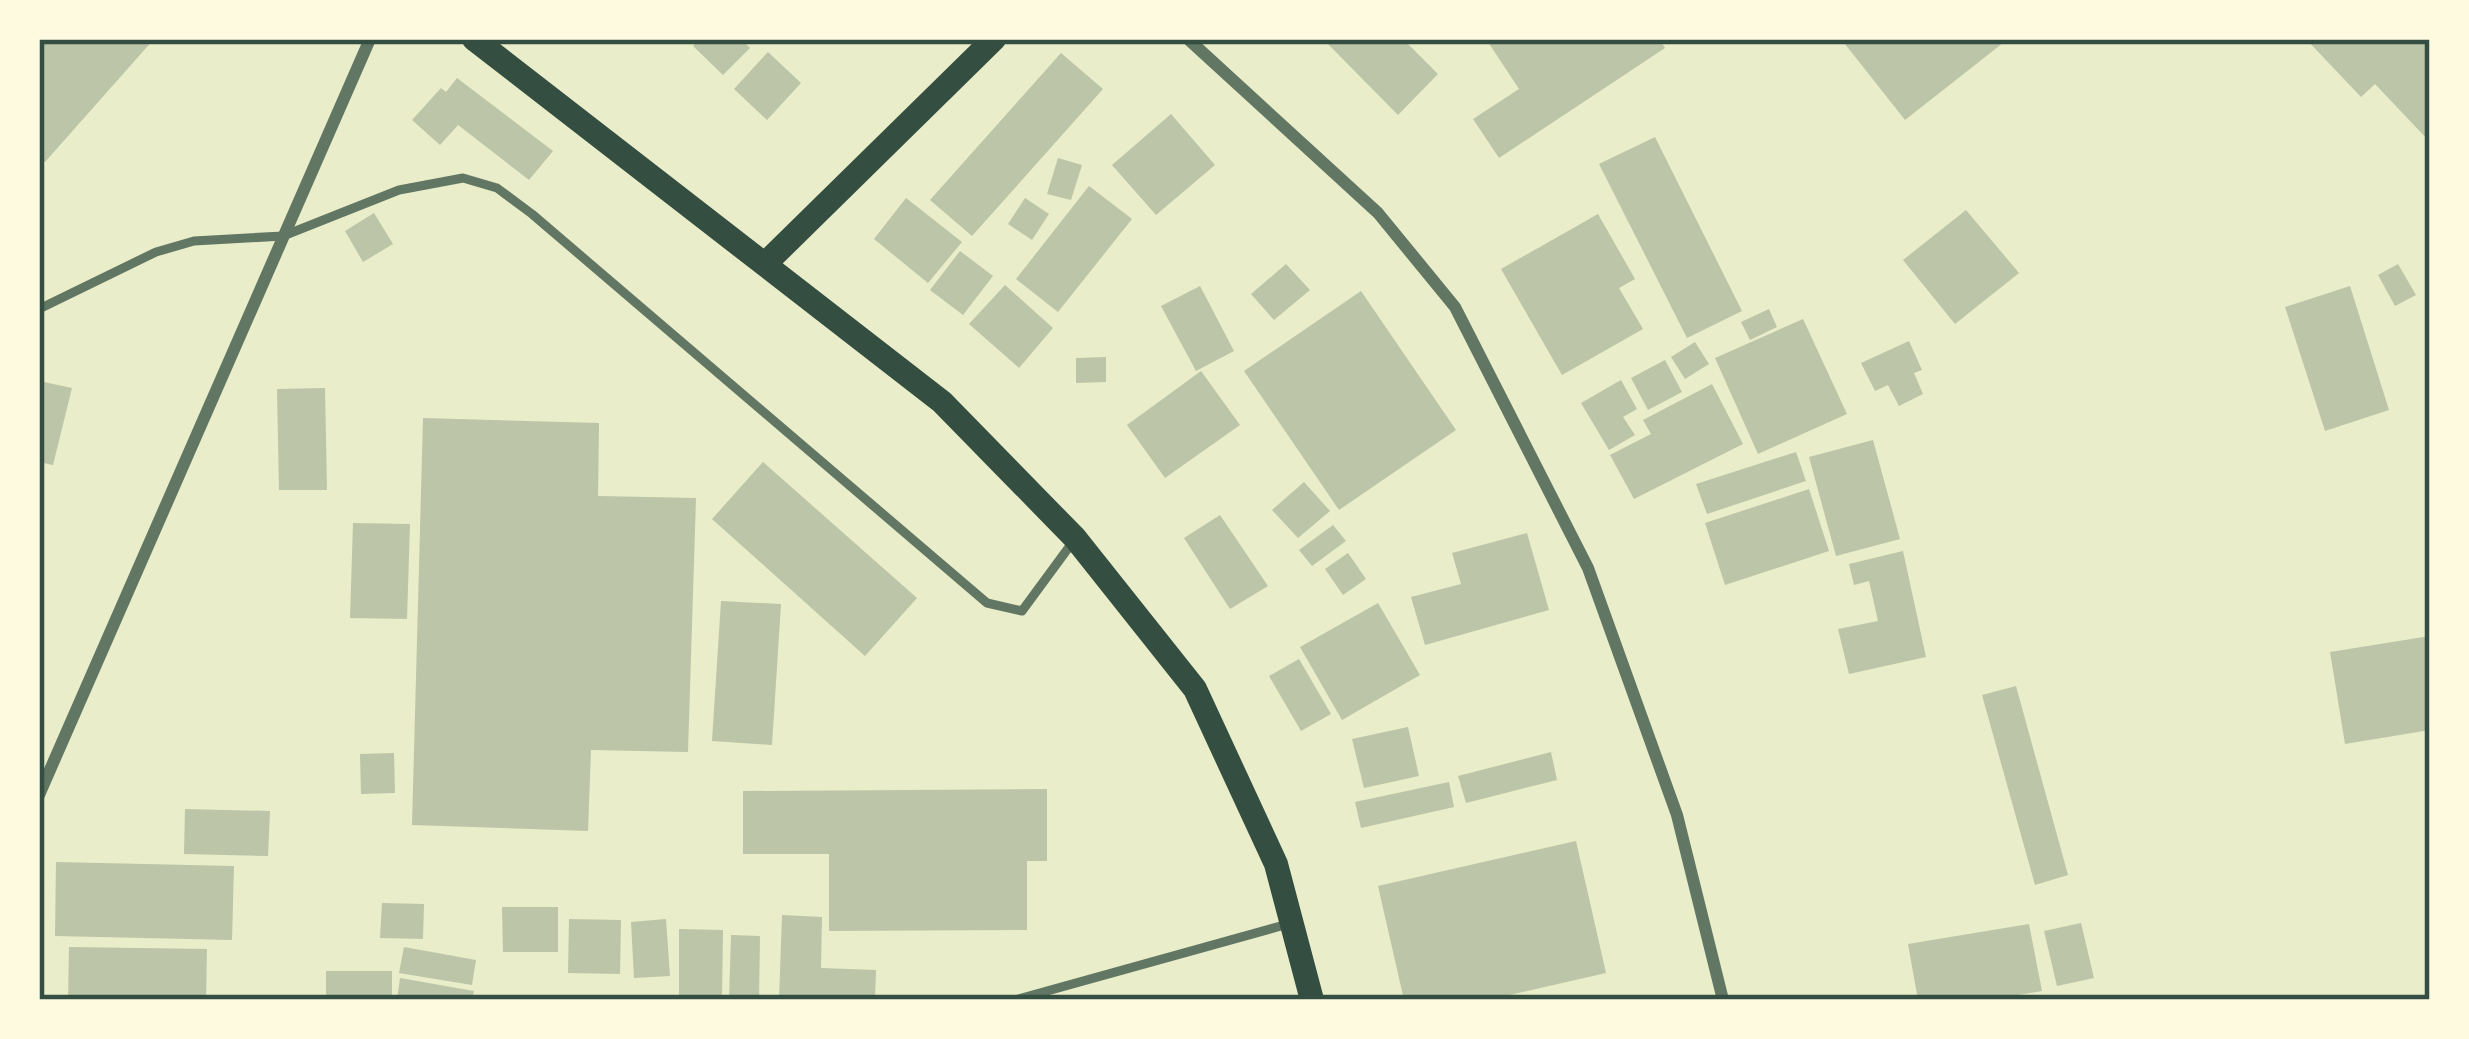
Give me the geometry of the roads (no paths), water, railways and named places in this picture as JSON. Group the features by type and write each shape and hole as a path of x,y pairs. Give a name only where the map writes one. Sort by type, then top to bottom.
{"main road":[{"path":"475,39 942,402 1075,538 1195,689 1276,864 1312,1000"},
{"path":"765,264 994,39"}],"street":[{"path":"39,795 370,39"},
{"path":"1188,39 1378,212 1455,307 1588,568 1677,815 1723,1000"}],"lane":[{"path":"39,309 156,252 194,241 283,236 399,190 463,178 497,188 987,603 1022,611 1075,538"},
{"path":"1016,1000 1292,922"}]}
